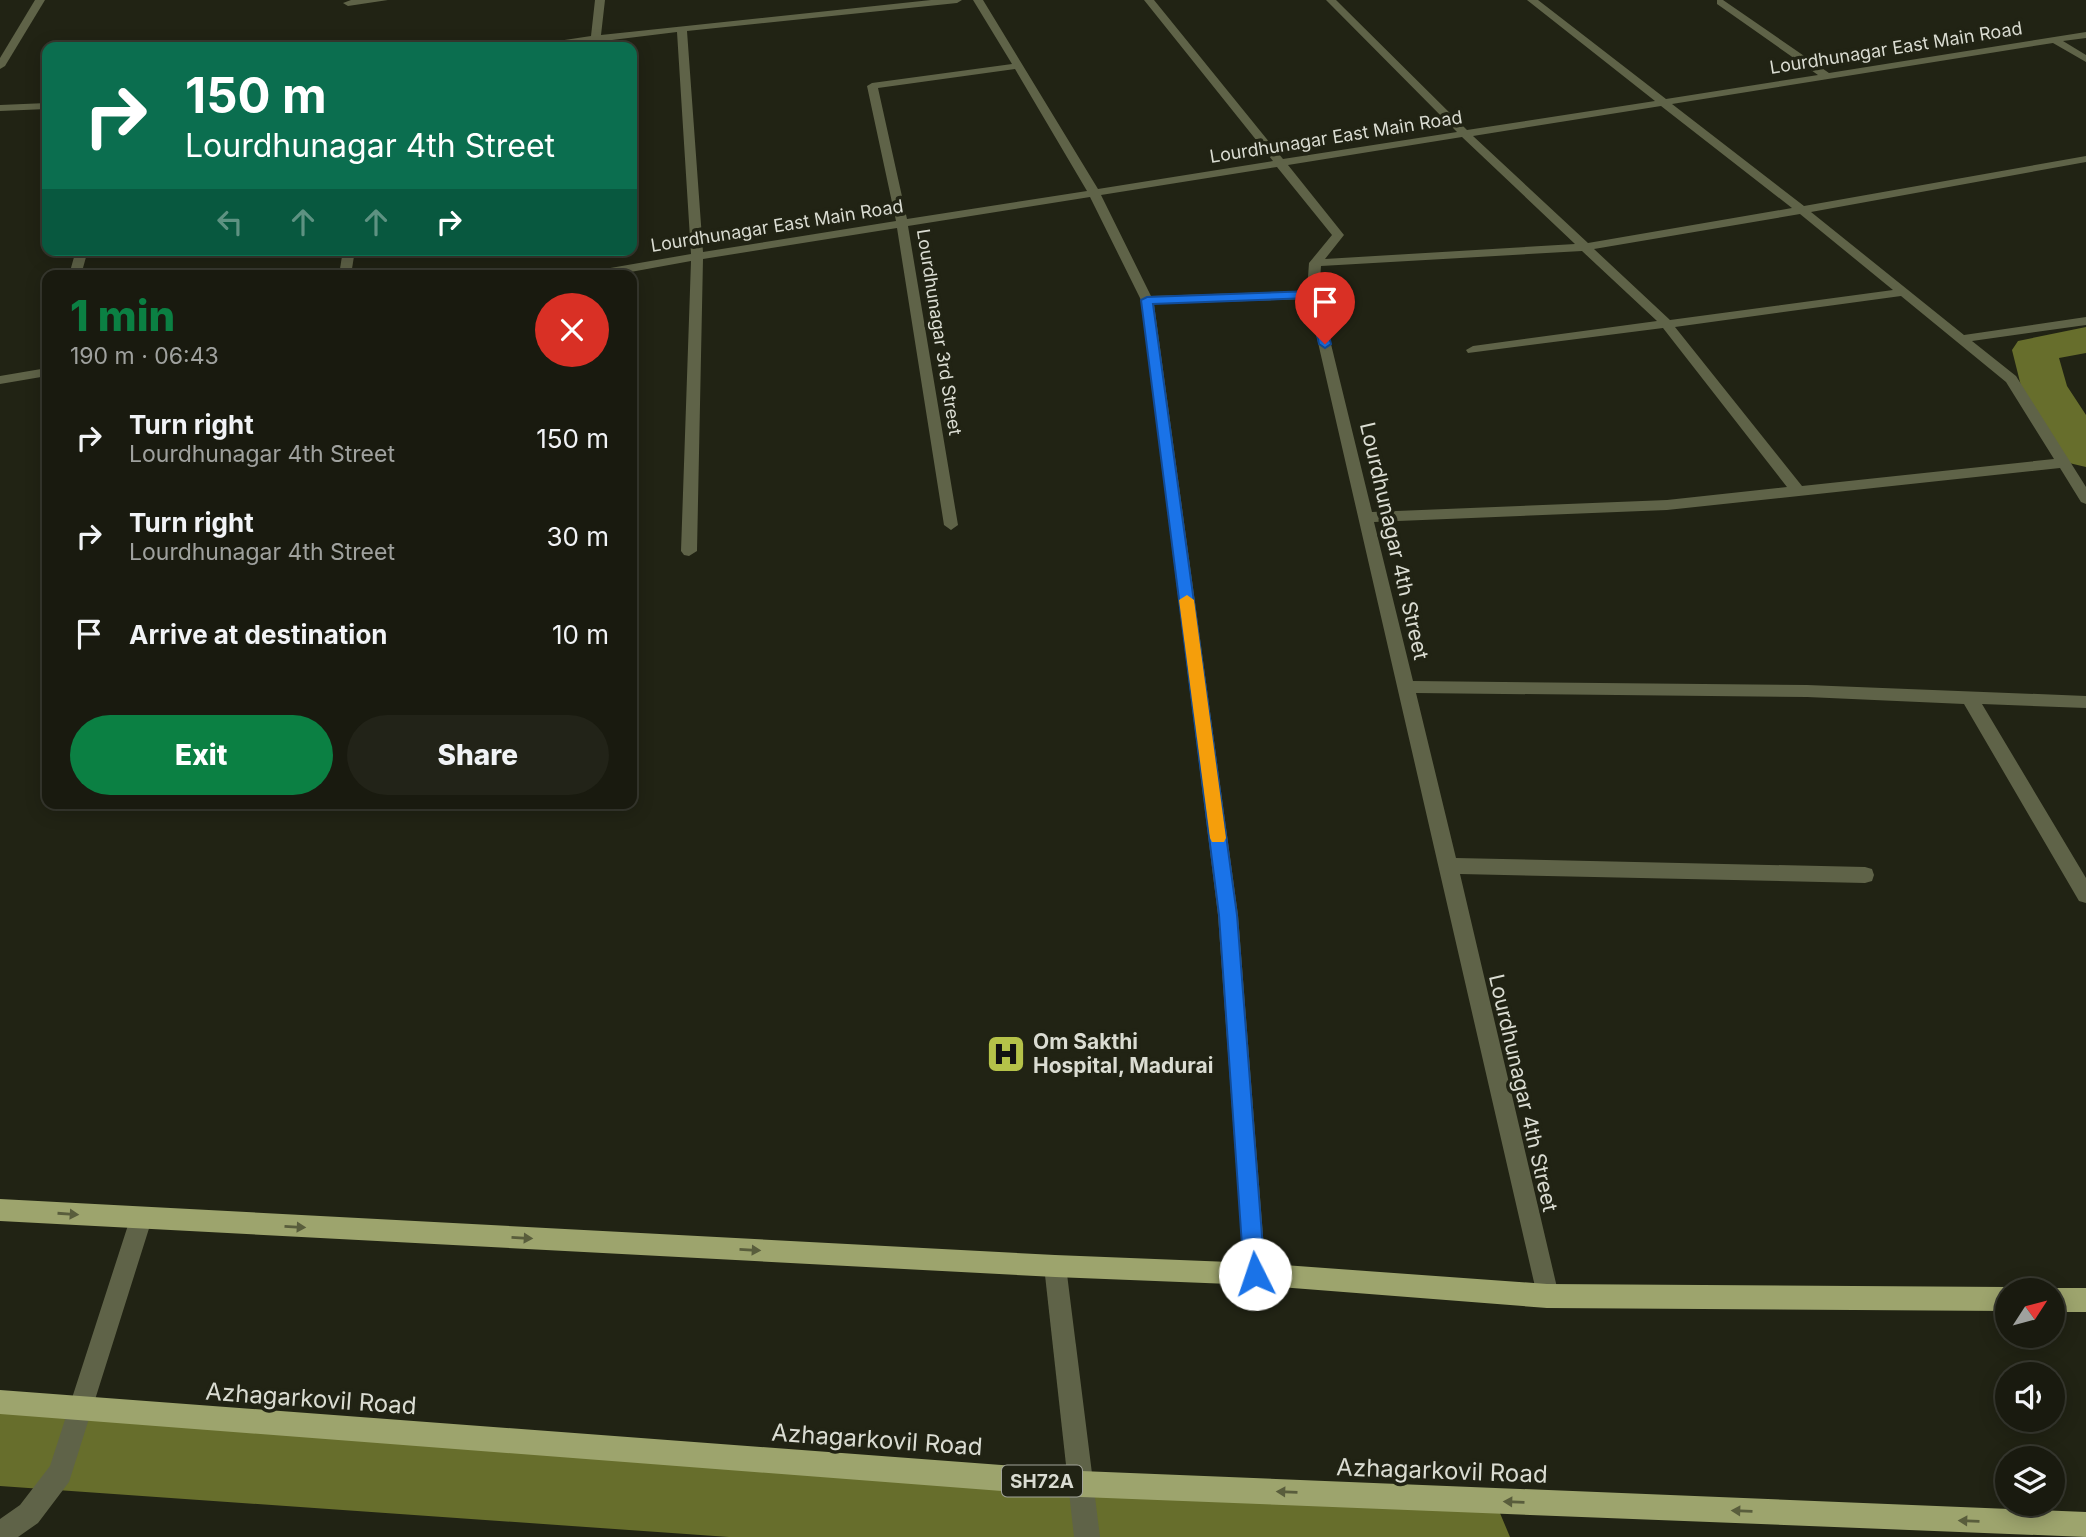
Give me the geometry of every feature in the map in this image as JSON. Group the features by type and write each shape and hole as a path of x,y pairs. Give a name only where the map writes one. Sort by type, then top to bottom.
{"main road":[{"path":"0,1210 1055,1266 1255,1274 1547,1296 1995,1299"},
{"path":"2065,1300 2086,1300"},
{"name":"Azhagarkovil Road","path":"0,1402 1081,1488 2086,1525"}],"street":[{"path":"0,66 40,0"},
{"path":"348,3 383,0"},
{"path":"596,38 600,0"},
{"path":"570,42 957,0"},
{"path":"978,0 1094,193 1147,300 1228,915 1255,1274"},
{"path":"1149,0 1338,235 1315,263"},
{"path":"1331,0 1465,134 1666,323 1798,491"},
{"path":"1532,0 1802,210 2011,379 2086,499"},
{"path":"1720,2 1827,76"},
{"path":"682,30 697,256 688,551"},
{"name":"Lourdhunagar East Main Road","path":"620,270 2086,35"},
{"path":"2053,40 2086,59"},
{"name":"Lourdhunagar 3rd Street","path":"951,525 902,223 872,86 1018,66"},
{"path":"0,108 42,106"},
{"path":"1315,263 1585,247 2086,159"},
{"name":"Lourdhunagar 4th Street","path":"1315,263 1313,295 1449,866 1547,1296"},
{"path":"1474,350 1903,292"},
{"path":"1147,300 1313,295"},
{"path":"1962,339 2086,321"},
{"path":"0,380 42,373"},
{"path":"1366,517 1667,505 2064,463"},
{"path":"1407,687 1807,691 2086,702"},
{"path":"1969,697 2086,895"},
{"path":"1449,866 1865,875"},
{"path":"0,1534 29,1514 60,1472 141,1219"},
{"path":"1055,1266 1087,1537"}],"waterway":[{"path":"2086,340 2034,350 2044,386 2086,452"},
{"path":"0,1444 1006,1513 1466,1537"}],"slow traffic":[{"path":"1187,600 1218,838"}],"place":[{"name":"Om Sakthi Hospital, Madurai","path":"1006,1054"}],"route":[{"path":"1255,1274 1228,915 1147,300 1313,295 1325,344"}]}
